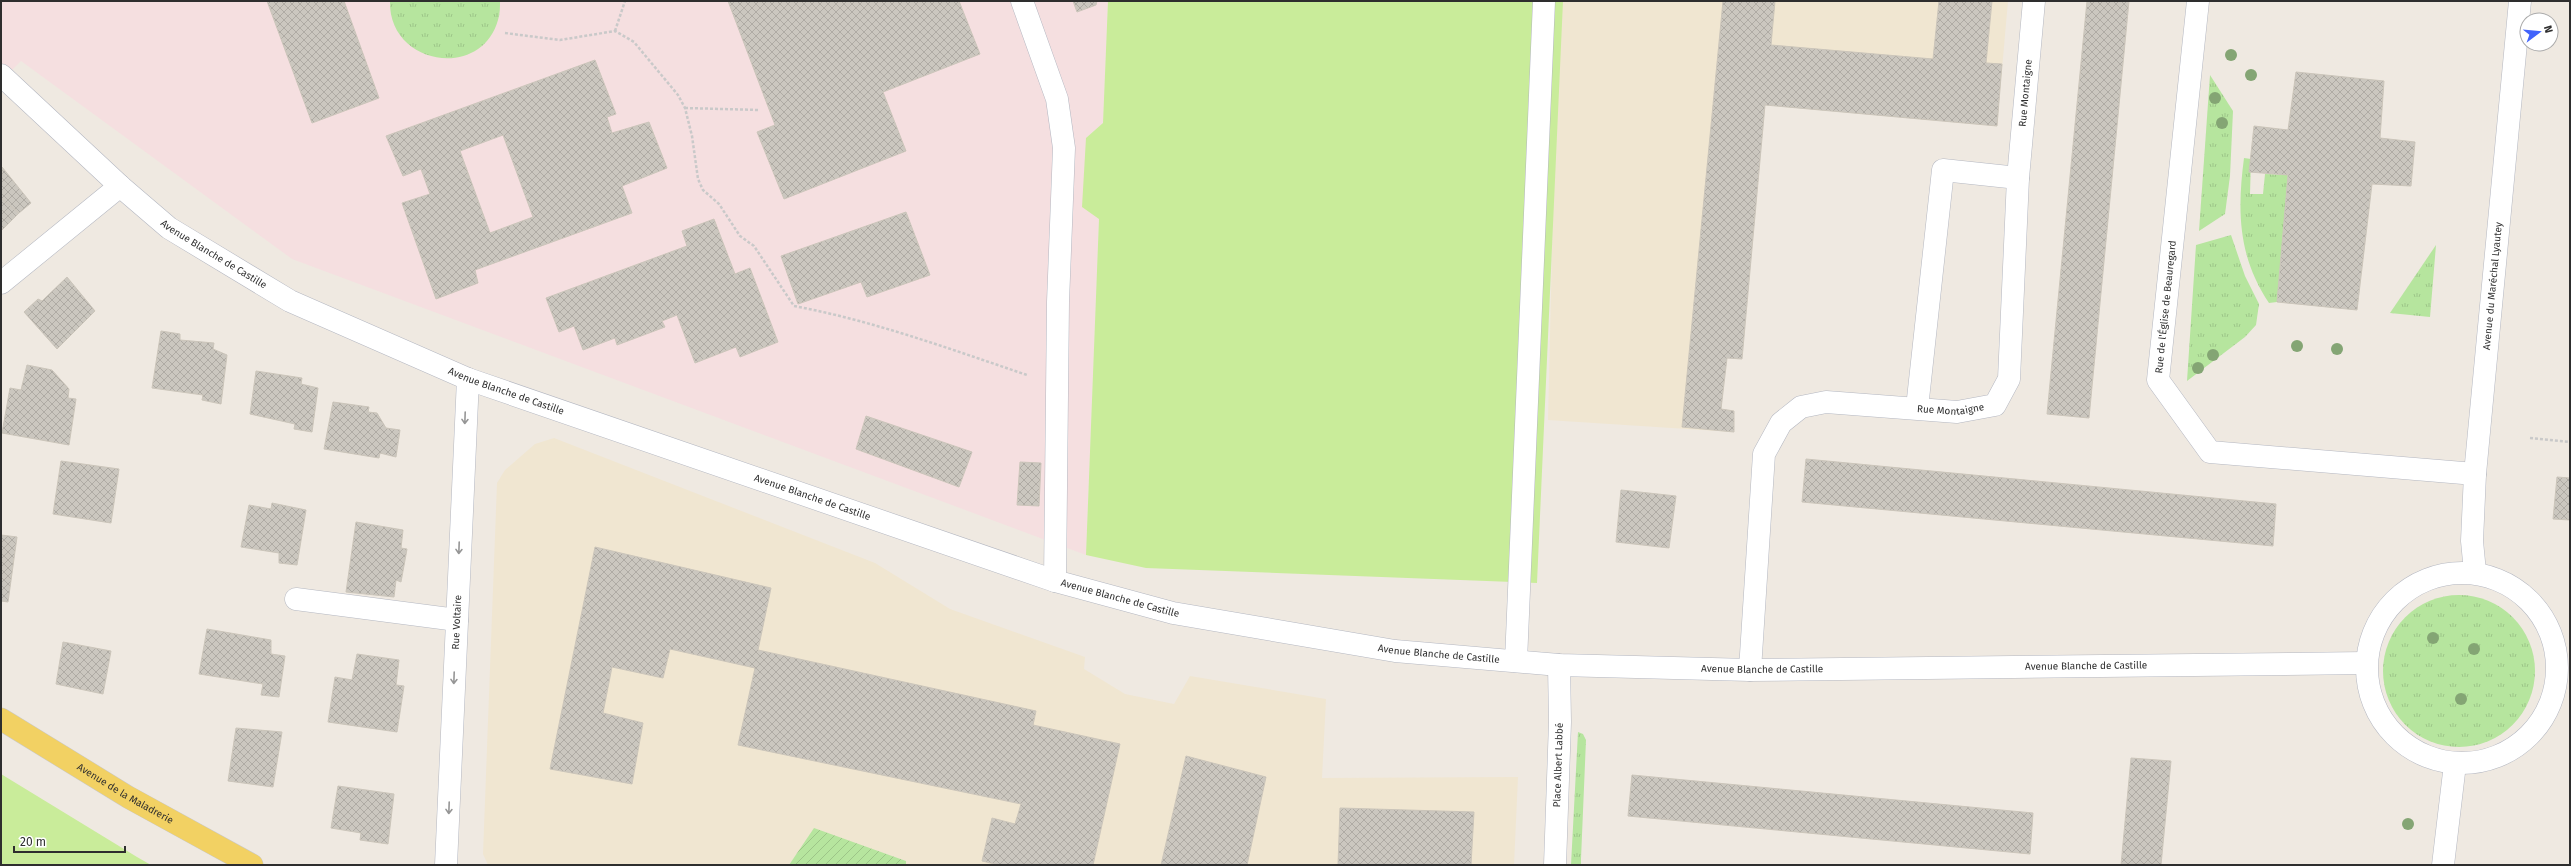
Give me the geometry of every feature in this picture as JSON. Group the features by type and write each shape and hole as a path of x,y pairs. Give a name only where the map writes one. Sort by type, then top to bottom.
{"main road":[{"name":"Avenue de la Maladrerie","path":"1,719 128,798 252,865"}],"street":[{"path":"1022,1 1057,99 1064,148 1057,385 1055,582"},
{"path":"1516,661 1544,1"},
{"name":"Rue Montaigne","path":"1750,670 1764,454 1781,423 1801,407 1826,402 1957,412 1995,405 2009,379 2018,178 2034,1"},
{"name":"Rue de l'Église de Beauregard","path":"2198,1 2158,380 2210,452 2475,474"},
{"name":"Avenue du Maréchal Lyautey","path":"2475,572 2472,541 2475,474 2520,1"},
{"name":"Avenue Blanche de Castille","path":"1,75 120,186 169,228 290,301 468,379 1055,582 1173,614 1395,651 1559,665 1750,670 2366,663"},
{"path":"1917,408 1943,170 2018,178"},
{"path":"1,282 120,186"},
{"name":"Rue Voltaire","path":"446,865 468,379"},
{"path":"2475,572 2507,583 2534,604 2552,634 2564,668 2550,706 2527,738 2494,758 2455,764 2420,754 2390,732 2371,700 2366,663 2375,625 2400,594 2435,575 2475,572"},
{"path":"296,599 456,620"},
{"name":"Place Albert Labbé","path":"1555,865 1560,722 1559,665"},
{"path":"2443,865 2455,764"}],"path":[{"path":"615,31 625,1"},
{"path":"505,33 560,40 615,31 634,42 678,95 685,108 692,136 698,179 703,190 719,204 740,236 754,246 794,306 840,314 886,327 1057,385"},
{"path":"685,108 759,110"},
{"path":"2530,438 2570,442"}],"shaded area":[{"path":"1,1 1108,1 1103,123 1086,138 1099,219 1086,555 292,259 21,61 1,81"},
{"path":"1558,1 2008,1 1997,126 1765,105 1726,358 1721,409 1734,411 1734,432 1548,420"},
{"path":"554,438 875,563 950,609 1085,657 1084,669 1125,694 1174,704 1190,676 1326,699 1322,778 1518,777 1514,865 906,865 906,861 814,829 789,865 488,865 483,854 497,483 505,470 535,444"}],"green space":[{"path":"390,1 500,1 500,10 498,20 488,39 474,52 456,58 437,57 419,51 404,40 393,23"},
{"path":"1108,1 1563,1 1537,583 1146,568 1086,555 1099,219 1082,207 1086,138 1103,123"},
{"path":"2210,75 2233,111 2230,176 2225,214 2199,231"},
{"path":"2244,158 2251,159 2250,194 2263,194 2265,174 2288,175 2277,302 2269,303 2251,268 2246,251 2242,233 2241,215"},
{"path":"2231,235 2245,276 2259,304 2256,325 2245,337 2187,381 2196,245"},
{"path":"2436,245 2430,317 2390,313"},
{"path":"2466,595 2488,600 2508,612 2518,622 2530,642 2534,656 2534,686 2530,700 2518,720 2508,730 2488,742 2474,746 2452,747 2430,742 2410,730 2400,720 2388,700 2384,686 2383,664 2388,642 2400,622 2410,612 2430,600 2444,596"},
{"path":"1578,732 1583,734 1586,740 1581,865 1571,865"},
{"path":"1,774 137,857 151,865 1,865"},
{"path":"814,828 906,861 906,865 789,865"}],"building":[{"path":"267,1 344,1 379,98 312,123"},
{"path":"728,1 959,1 980,54 883,92 906,151 784,199 757,132 775,125"},
{"path":"1073,1 1097,1 1096,5 1077,12"},
{"path":"1723,1 1775,1 1771,45 1933,59 1939,1 1992,1 1986,63 2002,64 1997,126 1765,105 1742,359 1727,358 1721,409 1734,411 1734,432 1682,427"},
{"path":"2087,1 2129,1 2089,418 2047,414"},
{"path":"595,60 616,114 607,117 612,133 649,122 667,168 622,186 632,213 475,270 478,283 436,299 402,203 430,194 421,169 403,176 386,136","holes":["503,135 533,217 490,233 460,151"]},
{"path":"2296,72 2384,81 2380,138 2415,142 2411,186 2372,184 2357,310 2277,302 2288,175 2249,172 2254,126 2288,130"},
{"path":"2,167 31,203 19,213 1,198"},
{"path":"1,198 19,213 1,231"},
{"path":"906,212 930,275 867,297 861,282 798,304 781,256"},
{"path":"714,219 735,274 750,268 778,342 740,357 736,347 695,363 677,315 662,321 665,327 617,345 615,338 583,350 574,326 559,332 546,298 687,246 682,231"},
{"path":"67,277 95,311 57,349 24,312 38,299 42,301"},
{"path":"161,331 180,334 180,340 214,343 213,349 227,355 221,404 202,400 203,395 152,388"},
{"path":"27,365 52,370 69,389 68,398 76,399 69,445 2,433 10,388 21,390"},
{"path":"256,371 302,378 301,384 318,388 312,432 294,429 295,424 250,414"},
{"path":"333,402 369,407 368,412 377,413 386,428 400,430 396,457 380,453 379,458 324,449"},
{"path":"866,416 972,452 959,487 856,449"},
{"path":"1806,459 2276,504 2273,546 1802,502"},
{"path":"61,461 119,469 111,523 53,514"},
{"path":"1020,462 1041,463 1039,506 1017,505"},
{"path":"2557,477 2570,478 2570,520 2553,519"},
{"path":"1621,490 1676,496 1669,548 1616,542"},
{"path":"272,503 306,510 297,565 279,563 279,553 241,547 249,505 271,509"},
{"path":"356,522 403,530 401,548 407,549 401,582 396,580 394,597 346,592"},
{"path":"1,535 17,537 8,602 1,601"},
{"path":"595,547 771,588 758,650 1036,711 1033,725 1120,744 1093,865 999,865 982,861 992,818 1015,824 1021,804 738,745 755,668 670,649 663,678 612,667 603,713 643,723 632,784 550,769"},
{"path":"207,629 271,640 271,654 285,656 279,697 261,695 263,684 199,674"},
{"path":"63,642 111,651 103,694 56,684"},
{"path":"357,654 399,660 396,685 404,686 397,732 328,722 335,677 352,680"},
{"path":"236,728 282,732 273,787 228,781"},
{"path":"1186,756 1266,777 1247,865 1161,865"},
{"path":"2131,758 2171,761 2161,865 2121,865"},
{"path":"1632,775 2033,813 2030,854 1628,816"},
{"path":"338,786 394,794 388,844 360,840 361,833 331,828"},
{"path":"1340,808 1474,812 1471,865 1338,865"}]}
